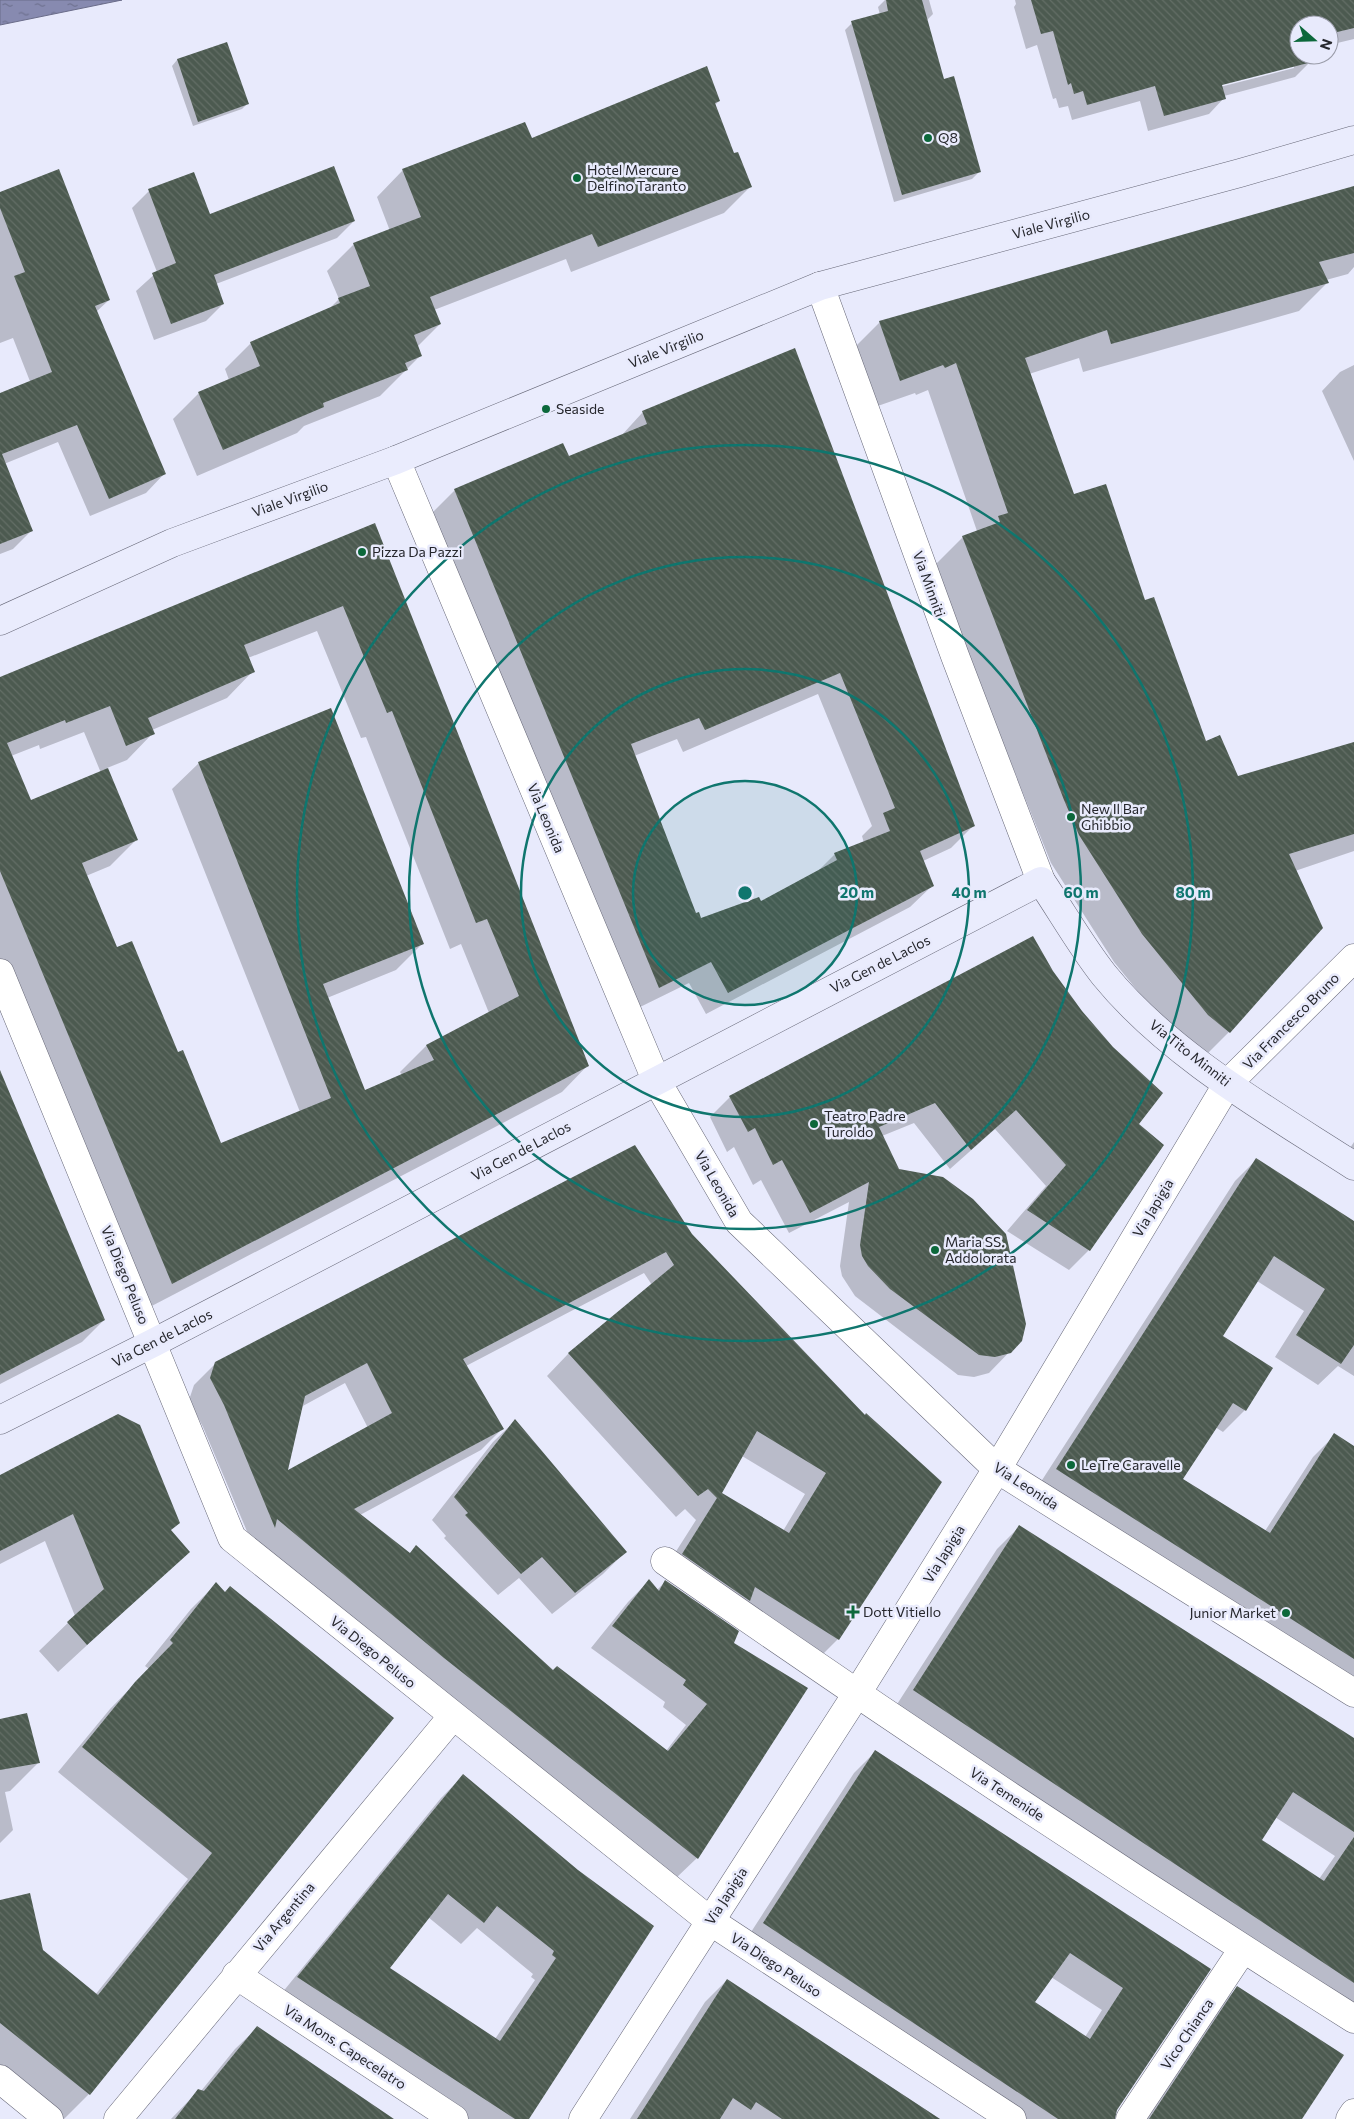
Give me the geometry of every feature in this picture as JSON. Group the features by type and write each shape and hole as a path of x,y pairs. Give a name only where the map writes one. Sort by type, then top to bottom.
{"main road":[{"name":"Viale Virgilio","path":"0,621 172,544 396,460 820,286 1230,176 1354,140"},
{"name":"Via Gen de Laclos","path":"0,1420 153,1343 1041,881"},
{"name":"Via Tito Minniti","path":"1041,881 1104,975 1156,1028 1228,1084 1354,1166"}],"street":[{"name":"Via Minniti","path":"820,286 955,656 1041,881"},
{"name":"Via Leonida","path":"396,460 656,1080 739,1222 997,1469 1354,1693"},
{"name":"Via Francesco Bruno","path":"1228,1084 1354,958"},
{"name":"Via Diego Peluso","path":"0,973 232,1538 452,1717 710,1921 1012,2119"},
{"name":"Via Japigia","path":"583,2119 856,1695 997,1469 1228,1084"},
{"name":"Via Temenide","path":"665,1561 856,1695 1243,1949 1354,2019"},
{"name":"Via Argentina","path":"118,2119 452,1717"},
{"name":"Vico Chianca","path":"1130,2119 1243,1949"},
{"name":"Via Mons. Capecelatro","path":"236,1975 454,2119"},
{"path":"0,2079 49,2119"},
{"path":"1350,2119 1354,2113"}],"water":[{"path":"0,0 122,0 0,25"}],"building":[{"path":"886,0 922,0 944,79 954,76 981,172 902,195 851,21 888,11"},
{"path":"1031,0 1354,0 1354,28 1339,32 1339,15 1289,15 1289,65 1300,65 1222,85 1226,99 1164,116 1155,86 1087,105 1083,91 1074,94 1071,83 1068,85 1053,31 1041,34"},
{"path":"227,42 249,104 198,122 177,59"},
{"name":"Hotel Mercure Delfino Taranto","path":"707,66 720,101 715,103 734,153 738,152 752,187 598,247 592,234 430,297 441,324 414,335 422,356 405,363 408,370 323,403 324,407 223,450 198,392 260,366 250,342 340,303 338,298 370,286 353,243 421,217 402,169 525,122 532,138"},
{"path":"334,166 355,221 214,275 224,304 171,324 152,273 176,263 148,189 194,172 210,214"},
{"path":"59,169 110,300 95,306 166,474 109,499 77,425 2,454 33,531 0,544 0,393 52,372 14,276 25,272 0,208 0,192"},
{"path":"1354,186 1354,253 1319,262 1329,283 1111,344 1107,330 1025,358 1074,494 1106,484 1145,600 1154,597 1206,741 1220,735 1238,776 1354,742 1354,834 1289,854 1323,928 1230,1033 1208,1015 1142,934 1079,835 1064,800 962,536 1000,522 998,516 1008,513 956,363 945,368 943,365 900,381 879,321"},
{"path":"795,348 975,826 920,851 934,886 728,993 711,962 659,988 454,489 563,443 569,456 647,424 642,411","holes":["840,673 895,808 883,813 890,831 834,853 837,860 761,901 759,897 701,918 699,912 696,913 631,744 699,718 705,730"]},
{"path":"375,523 589,1066 172,1284 0,871 0,677","holes":["343,606 387,713 392,711 476,923 487,919 519,996 426,1045 434,1060 365,1090 323,984 424,944 331,708 198,762 331,1098 221,1143 183,1050 178,1052 132,941 117,947 82,863 138,840 108,768 31,800 7,743 65,720 66,723 110,706 126,746 155,734 148,718 255,672 244,645"]},
{"path":"1033,936 1053,971 1082,1011 1113,1047 1163,1093 1139,1124 1164,1145 1090,1251 1027,1210 1066,1165 1016,1110 971,1150 935,1103 879,1127 899,1169 943,1177 973,1199 1006,1234 1026,1324 1022,1341 1011,1353 995,1357 979,1355 890,1289 868,1266 862,1256 860,1245 869,1182 810,1213 782,1160 773,1165 755,1128 748,1132 729,1096"},
{"path":"0,1070 105,1320 0,1375"},
{"path":"635,1145 692,1234 865,1415 866,1413 942,1482 839,1640 755,1587 750,1601 682,1554 717,1498 708,1489 698,1496 568,1353 674,1265 666,1252 463,1359 504,1429 354,1509 410,1553 416,1545 553,1670 557,1666 668,1751 707,1704 683,1685 686,1680 612,1626 649,1579 659,1591 665,1580 739,1631 734,1643 808,1688 698,1859 444,1658 277,1519 275,1528 224,1405 210,1378 215,1362","holes":["367,1363 392,1413 288,1470 305,1396","757,1431 826,1473 789,1533 722,1493"]},
{"path":"1256,1158 1354,1221 1354,1345 1341,1364 1296,1335 1325,1289 1274,1256 1223,1336 1273,1368 1246,1411 1233,1403 1183,1479 1270,1533 1334,1433 1354,1446 1354,1659 1056,1469"},
{"path":"118,1414 140,1425 180,1523 171,1530 190,1552 87,1645 67,1622 104,1589 73,1514 0,1551 0,1475"},
{"path":"515,1419 627,1552 575,1593 542,1557 521,1574 465,1515 468,1513 454,1497"},
{"path":"1019,1525 1354,1738 1354,1832 1293,1792 1262,1840 1324,1881 1354,1837 1354,1983 913,1690"},
{"path":"216,1582 225,1592 230,1586 394,1718 90,2095 0,2023 0,1900 30,1893 43,1950 98,1995 212,1853 82,1747 135,1682 173,1643 170,1640"},
{"path":"27,1713 40,1763 0,1770 0,1719"},
{"path":"875,1750 1211,1969 1117,2110 1115,2119 1058,2119 763,1923","holes":["1070,1953 1123,1988 1090,2039 1035,2002"]},
{"path":"463,1774 578,1870 654,1926 529,2119 515,2119 297,1977","holes":["448,1894 484,1923 497,1906 554,1951 552,1955 556,1958 500,2041 390,1968"]},
{"path":"727,1979 940,2119 782,2119 756,2102 751,2110 733,2098 720,2119 637,2119"},
{"path":"1237,1986 1344,2055 1302,2119 1149,2119"},
{"path":"257,2026 394,2119 175,2119 198,2089 204,2091"}],"place":[{"name":"Q8","path":"928,138"},
{"name":"Hotel Mercure Delfino Taranto","path":"577,178"},
{"name":"Seaside","path":"546,409"},
{"name":"Pizza Da Pazzi","path":"362,552"},
{"name":"New Il Bar Ghibbio","path":"1071,817"},
{"name":"Teatro Padre Turoldo","path":"814,1124"},
{"name":"Maria SS. Addolorata","path":"935,1250"},
{"name":"Le Tre Caravelle","path":"1071,1465"},
{"name":"Dott Vitiello","path":"853,1612"},
{"name":"Junior Market","path":"1286,1613"}]}
